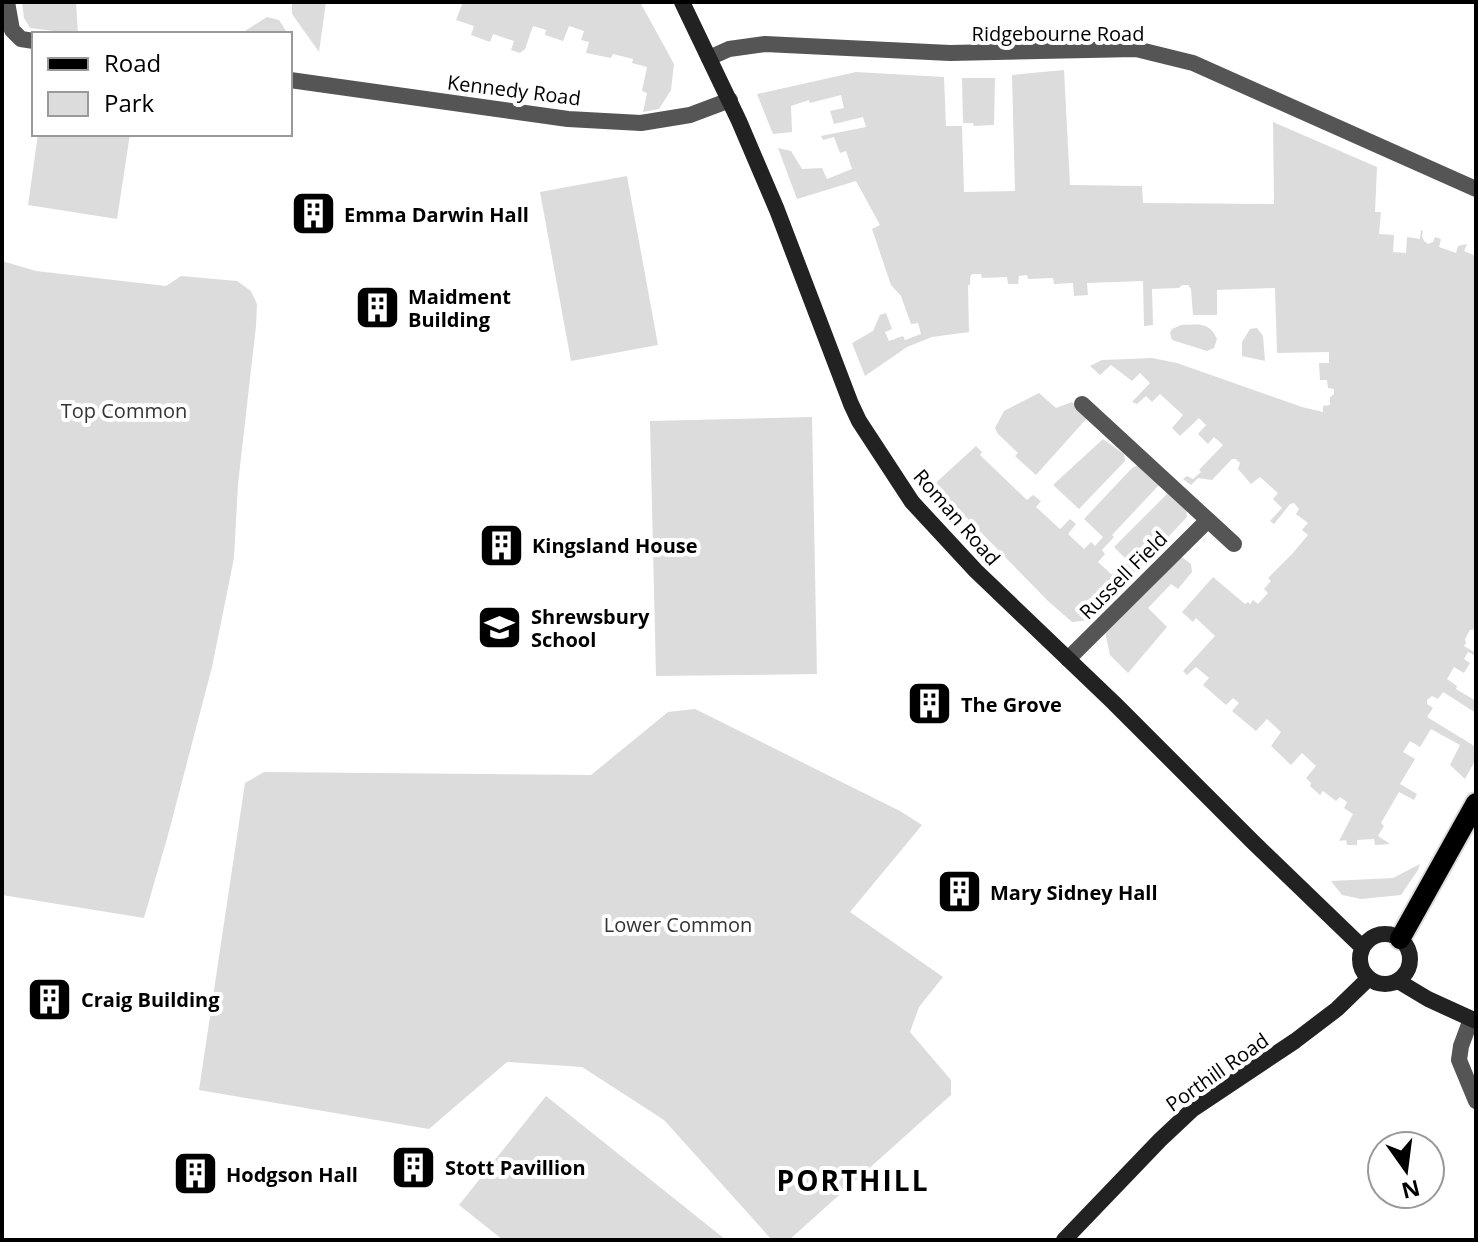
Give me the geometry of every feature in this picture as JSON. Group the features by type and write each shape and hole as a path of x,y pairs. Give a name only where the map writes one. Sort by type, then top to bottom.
{"main road":[{"name":"Roman Road","path":"682,2 730,100 777,210 859,421 912,502 976,571 1362,947"},
{"path":"1400,939 1476,803"},
{"path":"1385,934 1400,939 1407,946 1410,958 1405,975 1386,985 1368,979 1360,967 1362,947 1375,936 1385,934"},
{"name":"Porthill Road","path":"1070,1238 1160,1140 1193,1109 1295,1041 1337,1009 1368,979"},
{"path":"1398,981 1474,1020"}],"street":[{"path":"7,2 7,35 32,41"},
{"name":"Ridgebourne Road","path":"709,58 729,49 765,44 950,53 1136,49 1193,63 1476,189"},
{"name":"Kennedy Road","path":"292,80 545,116 641,123 690,115 730,100"},
{"path":"1082,404 1234,544"},
{"name":"Russell Field","path":"1068,659 1208,520"},
{"path":"1474,1020 1461,1046 1459,1060 1476,1101"}],"green space":[{"path":"22,2 76,2 78,32 30,28 24,18"},
{"path":"292,2 326,2 319,52 292,14"},
{"path":"463,2 640,2 674,64 671,90 659,109 643,112 647,93 642,91 647,67 632,63 633,59 613,54 611,58 586,53 589,42 581,40 584,31 569,26 563,41 545,35 546,30 533,26 525,49 520,53 511,50 514,41 493,34 490,42 471,35 474,26 456,20"},
{"path":"267,17 279,20 287,32 243,32"},
{"path":"1064,70 1070,185 1142,186 1143,203 1274,204 1273,122 1377,167 1375,212 1381,212 1379,234 1394,235 1393,252 1406,253 1407,237 1420,239 1421,230 1428,244 1435,237 1441,239 1439,247 1456,253 1458,246 1467,244 1464,251 1476,256 1476,629 1470,630 1464,646 1476,656 1468,652 1464,659 1470,663 1464,673 1454,667 1447,679 1457,686 1456,689 1476,701 1476,713 1443,692 1438,699 1432,696 1427,700 1433,708 1427,717 1476,747 1476,759 1465,779 1450,765 1460,745 1431,729 1420,747 1410,741 1403,752 1415,759 1400,784 1417,794 1414,800 1399,792 1381,823 1384,826 1378,836 1390,844 1375,845 1374,839 1357,840 1357,845 1347,845 1346,840 1339,841 1353,814 1344,808 1347,802 1340,797 1336,801 1323,791 1320,795 1310,786 1306,778 1316,766 1302,753 1291,765 1271,746 1281,732 1267,719 1256,731 1232,711 1239,703 1233,698 1226,705 1203,685 1209,678 1196,667 1187,675 1183,671 1215,636 1196,618 1193,622 1182,612 1213,577 1245,604 1253,600 1258,604 1268,593 1264,589 1271,581 1268,578 1308,535 1302,530 1308,523 1296,514 1299,509 1294,503 1274,524 1270,521 1282,508 1273,499 1278,493 1260,477 1251,484 1238,469 1240,463 1236,459 1232,459 1212,480 1198,478 1191,485 1183,479 1187,476 1193,479 1223,445 1214,437 1208,444 1198,434 1206,425 1199,418 1180,436 1172,428 1183,415 1160,394 1152,402 1146,396 1137,404 1132,402 1150,383 1140,373 1132,381 1111,365 1100,375 1090,366 1102,360 1152,358 1177,363 1323,412 1323,406 1330,405 1330,397 1334,394 1334,389 1328,388 1327,380 1320,380 1319,363 1329,363 1329,352 1277,353 1275,288 1217,290 1217,315 1193,315 1188,285 1152,289 1153,325 1144,326 1143,281 1087,283 1088,295 1074,296 1073,283 1054,284 1053,278 1028,279 1027,275 1019,276 1018,284 1008,284 1007,277 982,278 981,274 972,274 968,285 969,332 932,337 907,347 865,376 852,343 873,331 880,315 886,313 892,329 885,332 889,341 903,336 905,340 921,334 918,323 911,324 901,296 891,285 872,229 880,225 856,181 797,199 778,148 791,151 802,169 822,168 827,179 852,169 846,151 840,153 834,137 823,140 821,136 866,127 863,117 834,124 830,111 844,108 841,95 810,103 809,100 791,106 792,132 773,134 757,94 856,72 944,77 946,126 962,126 964,192 1015,191 1012,75"},
{"path":"962,78 995,78 994,125 963,123"},
{"path":"38,136 130,136 117,219 28,205"},
{"path":"627,176 658,345 571,361 540,192"},
{"name":"Top Common","path":"2,261 36,271 166,286 181,276 237,281 251,291 257,304 238,484 234,558 212,667 144,918 2,895"},
{"path":"1181,325 1202,325 1210,329 1217,339 1214,348 1207,351 1172,340 1172,329"},
{"path":"1257,328 1263,336 1265,361 1242,356 1242,342 1250,329"},
{"path":"1039,393 1056,408 1072,402 1087,418 1036,475 1015,456 1018,453 995,428 1004,411"},
{"path":"812,417 817,674 656,676 650,421"},
{"path":"1103,439 1124,454 1125,461 1079,509 1053,485"},
{"path":"976,446 982,452 980,455 1027,500 1033,495 1041,501 1036,507 1060,529 1070,519 1076,524 1068,534 1084,549 1091,542 1095,546 1103,537 1084,519 1138,465 1159,485 1102,550 1105,554 1098,562 1111,574 1119,573 1129,562 1114,547 1168,493 1186,509 1187,517 1090,620 1072,622 965,516 929,489"},
{"path":"1179,555 1191,564 1192,572 1178,589 1171,584 1148,608 1167,627 1128,673 1110,655 1105,632"},
{"name":"Lower Common","path":"695,709 900,811 922,825 850,912 943,977 919,1007 910,1032 951,1080 951,1095 789,1240 772,1240 664,1120 582,1067 507,1062 429,1129 199,1090 245,783 264,772 591,775 668,712"},
{"path":"1420,864 1401,895 1361,899 1342,895 1331,881 1393,878"},
{"path":"546,1096 726,1240 503,1240 459,1205"}],"place":[{"name":"Emma Darwin Hall","path":"313,214"},
{"name":"Maidment Building","path":"377,307"},
{"name":"Kingsland House","path":"501,545"},
{"name":"Shrewsbury School","path":"500,628"},
{"name":"The Grove","path":"930,704"},
{"name":"Mary Sidney Hall","path":"959,892"},
{"name":"Craig Building","path":"50,999"},
{"name":"Stott Pavillion","path":"414,1167"},
{"name":"Hodgson Hall","path":"195,1174"}],"district":[{"name":"PORTHILL","path":"853,1180"}]}
